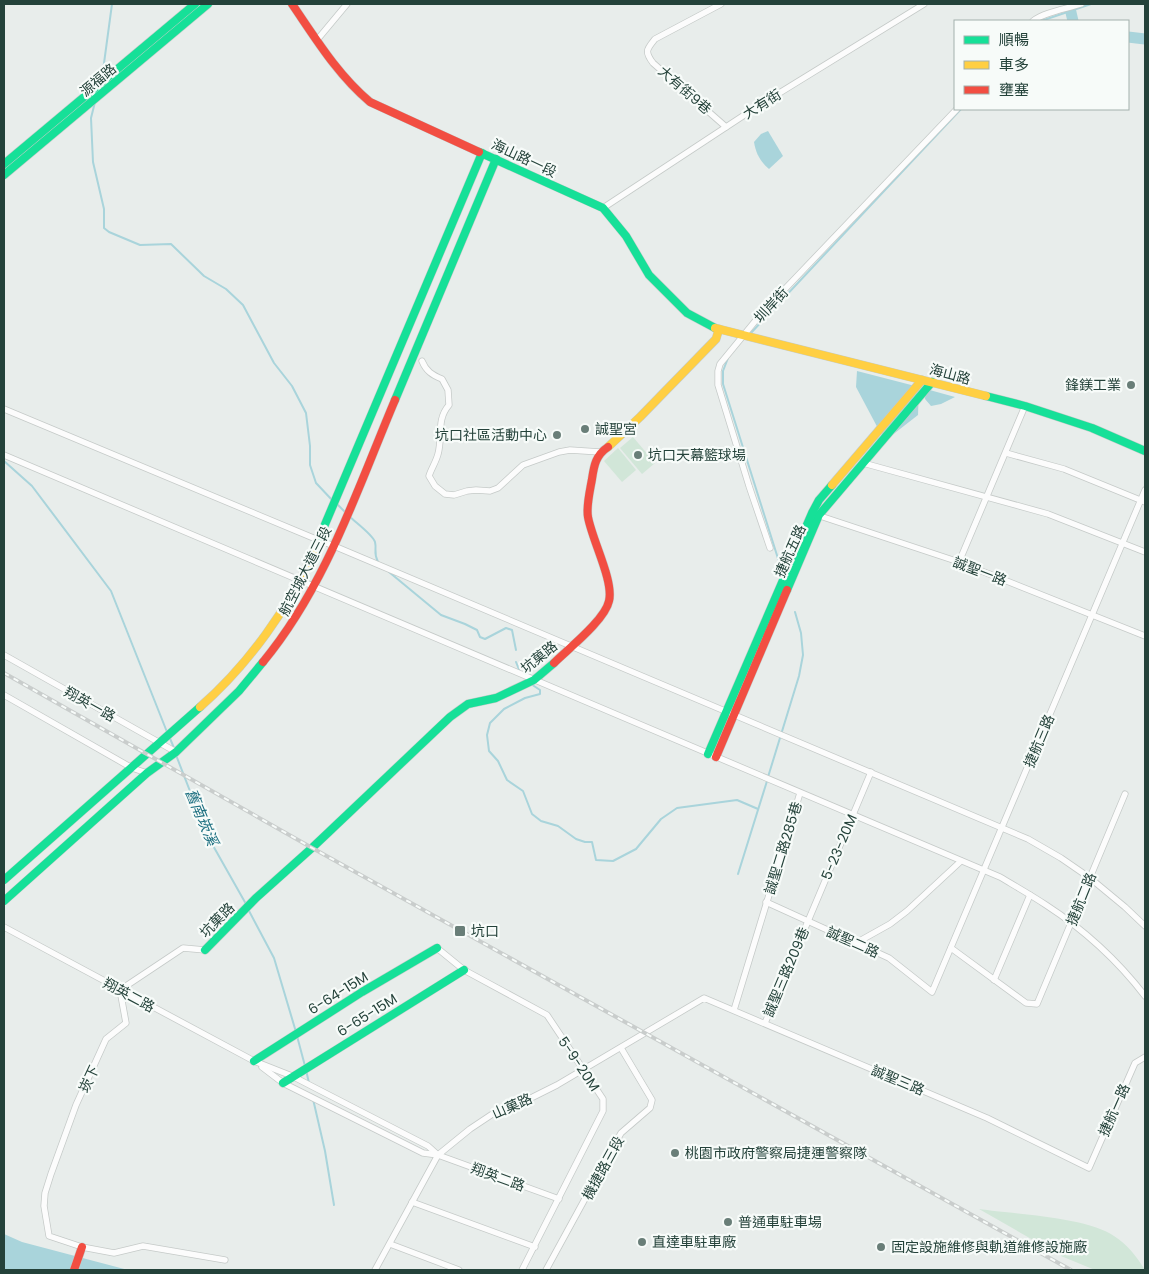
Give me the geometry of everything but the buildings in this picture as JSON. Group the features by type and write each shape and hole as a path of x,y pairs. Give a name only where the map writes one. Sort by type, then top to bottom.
{"street":[{"name":"源福路","path":"4,164 195,4"},
{"name":"源福路","path":"4,175 208,4"},
{"name":"海山路一段","path":"292,4 354,90 370,102 603,208 626,236 649,274 687,313 719,330 745,334"},
{"path":"317,40 347,4"},
{"name":"大有街9巷","path":"722,4 655,39 648,48 647,56 726,128"},
{"name":"大有街","path":"603,208 726,128 924,4"},
{"path":"1034,20 1042,15 1081,4"},
{"name":"圳岸街","path":"770,548 718,385 720,364 761,314 956,110"},
{"name":"航空城大道三段","path":"4,880 216,693 270,629 300,581 319,540 482,153"},
{"name":"航空城大道三段","path":"4,901 147,773 176,752 207,723 257,670 303,607 334,546 496,159"},
{"path":"422,361 425,369 432,375 442,378 448,390 449,405 443,412 438,456 429,476 435,486 445,494 454,495 467,491 490,491 498,488 523,465 559,452 570,450 600,452 640,417 716,339 719,330"},
{"name":"海山路","path":"745,334 1025,406 1092,428 1145,450"},
{"name":"捷航五路","path":"712,755 815,514 819,500 922,380"},
{"name":"捷航五路","path":"815,514 864,463 932,382"},
{"path":"958,562 1025,406"},
{"path":"4,408 1002,828 1061,858 1090,878 1145,926"},
{"name":"坑菓路","path":"205,950 256,898 313,847 450,717 468,704 496,698 534,680 605,613 610,600 608,576 590,528 587,514 594,464 600,452"},
{"path":"1006,453 1064,469 1143,501"},
{"path":"4,455 1000,877 1071,923 1115,963 1145,996"},
{"path":"864,463 1048,514 1145,552"},
{"name":"捷航三路","path":"932,992 1092,615 1143,501 1145,490"},
{"name":"誠聖一路","path":"815,514 958,562 1145,636"},
{"name":"翔英一路","path":"4,655 176,752"},
{"path":"4,695 132,768 147,773"},
{"name":"5-23-20M","path":"807,922 871,772"},
{"name":"誠聖二路285巷","path":"734,1010 800,793"},
{"name":"捷航二路","path":"994,980 1026,1003 1037,1004 1125,794"},
{"path":"856,943 890,924 907,911 962,861"},
{"path":"951,948 994,980 1030,895"},
{"name":"誠聖二路","path":"766,902 889,958 932,992"},
{"name":"誠聖三路209巷","path":"765,1023 807,922"},
{"name":"翔英二路","path":"4,928 254,1061 292,1076 428,1146 438,1155"},
{"path":"120,990 183,948 205,950"},
{"name":"5-9-20M","path":"437,948 464,970 547,1016 603,1099 603,1111 522,1270"},
{"name":"6-64-15M","path":"254,1061 362,992 437,948"},
{"name":"6-65-15M","path":"283,1082 464,970"},
{"name":"崁下","path":"81,1251 50,1236 44,1206 45,1192 76,1105 106,1039 126,1023 120,990"},
{"name":"誠聖三路","path":"704,998 987,1118 1089,1168"},
{"name":"山菓路","path":"375,1270 438,1155 470,1129 494,1113 533,1097 583,1071 704,998"},
{"name":"機捷路三段","path":"546,1270 622,1133 650,1108 652,1100 621,1048"},
{"name":"捷航一路","path":"1089,1168 1135,1063 1145,1057"},
{"name":"翔英二路","path":"254,1061 283,1082 423,1153 438,1155 559,1199"},
{"path":"412,1202 534,1247"},
{"path":"390,1244 459,1270"},
{"path":"74,1270 81,1251 114,1254 143,1246 225,1260"}],"green space":[{"name":"坑口天幕籃球場","path":"633,437 655,463 642,474 620,448"},
{"path":"618,448 636,470 622,482 604,461"},
{"path":"979,1209 1086,1224 1114,1236 1124,1243 1145,1270 1095,1270 1061,1256"}],"water":[{"path":"768,131 783,156 769,169 759,157 754,142 761,134"},
{"path":"857,371 919,387 918,415 891,436 886,437 881,434 856,387"},
{"path":"926,389 955,397 941,404 931,406 925,399"},
{"path":"4,1234 22,1242 128,1270 4,1270"}],"waterway":[{"path":"102,78 112,4"},
{"path":"1069,4 1073,20"},
{"path":"1044,20 1091,4"},
{"path":"1129,37 1145,39"},
{"path":"95,102 91,118 93,162 104,209 104,228 140,245 171,244 204,276 226,289 243,305 274,363 292,386 306,413 310,465 316,483 333,501"},
{"path":"750,334 960,110"},
{"path":"728,358 723,371 723,384 781,568"},
{"name":"舊南崁溪","path":"4,461 32,486 111,591 167,732"},
{"path":"337,504 346,513"},
{"path":"349,516 374,539 378,562"},
{"path":"389,572 441,615 477,630 480,637 485,639 506,628 512,630 516,650"},
{"path":"768,777 799,676 803,655 801,633 795,612"},
{"path":"516,662 520,672"},
{"path":"531,684 540,690 540,694 525,698 504,709 490,723 487,735 489,751 498,761 507,780 523,791 532,814 541,821 558,826 576,839 592,842 596,860 613,861 636,849 661,819 677,808 737,800 758,809"},
{"name":"舊南崁溪","path":"169,736 174,748"},
{"name":"舊南崁溪","path":"176,755 207,835 246,904"},
{"path":"738,874 767,781"},
{"name":"舊南崁溪","path":"248,909 274,958 296,1032"},
{"name":"舊南崁溪","path":"297,1036 305,1066"},
{"name":"舊南崁溪","path":"306,1070 309,1083"},
{"name":"舊南崁溪","path":"313,1099 325,1151 334,1205"}],"railway":[{"path":"4,673 314,849 1071,1270"}],"traffic: fast":[{"path":"4,164 195,4"},
{"path":"4,175 208,4"},
{"path":"479,152 603,208 626,236 649,275 687,313 715,328"},
{"path":"315,548 482,153"},
{"path":"395,400 496,159"},
{"path":"787,590 819,515 932,382"},
{"path":"986,396 1025,406 1092,428 1145,451"},
{"path":"708,754 812,513 819,500 832,485"},
{"path":"4,901 147,773 176,752 239,691 263,662"},
{"path":"205,950 256,898 313,847 450,717 468,704 496,698 534,680 554,663"},
{"path":"4,880 200,707"},
{"path":"254,1061 362,992 437,948"},
{"path":"283,1083 464,970"}],"traffic: slow":[{"path":"715,328 986,396"},
{"path":"608,447 716,339 719,329"},
{"path":"832,485 922,380"},
{"path":"200,707 234,673 266,634 294,592 315,548"}],"traffic: jam":[{"path":"292,4 337,68 370,102 479,152"},
{"path":"263,662 305,602 322,569 353,502 395,400"},
{"path":"554,663 594,625 601,617 609,601 610,593 606,572 590,526 588,513 588,498 595,465 598,457 608,447"},
{"path":"716,757 787,590"},
{"path":"74,1270 82,1247"}],"place":[{"name":"鋒鎂工業","path":"1131,385"},
{"name":"誠聖宮","path":"585,429"},
{"name":"坑口社區活動中心","path":"557,435"},
{"name":"坑口天幕籃球場","path":"638,455"},
{"name":"坑口","path":"460,931"},
{"name":"桃園市政府警察局捷運警察隊","path":"675,1153"},
{"name":"普通車駐車場","path":"728,1222"},
{"name":"直達車駐車廠","path":"642,1242"},
{"name":"固定設施維修與軌道維修設施廠","path":"881,1247"}]}
